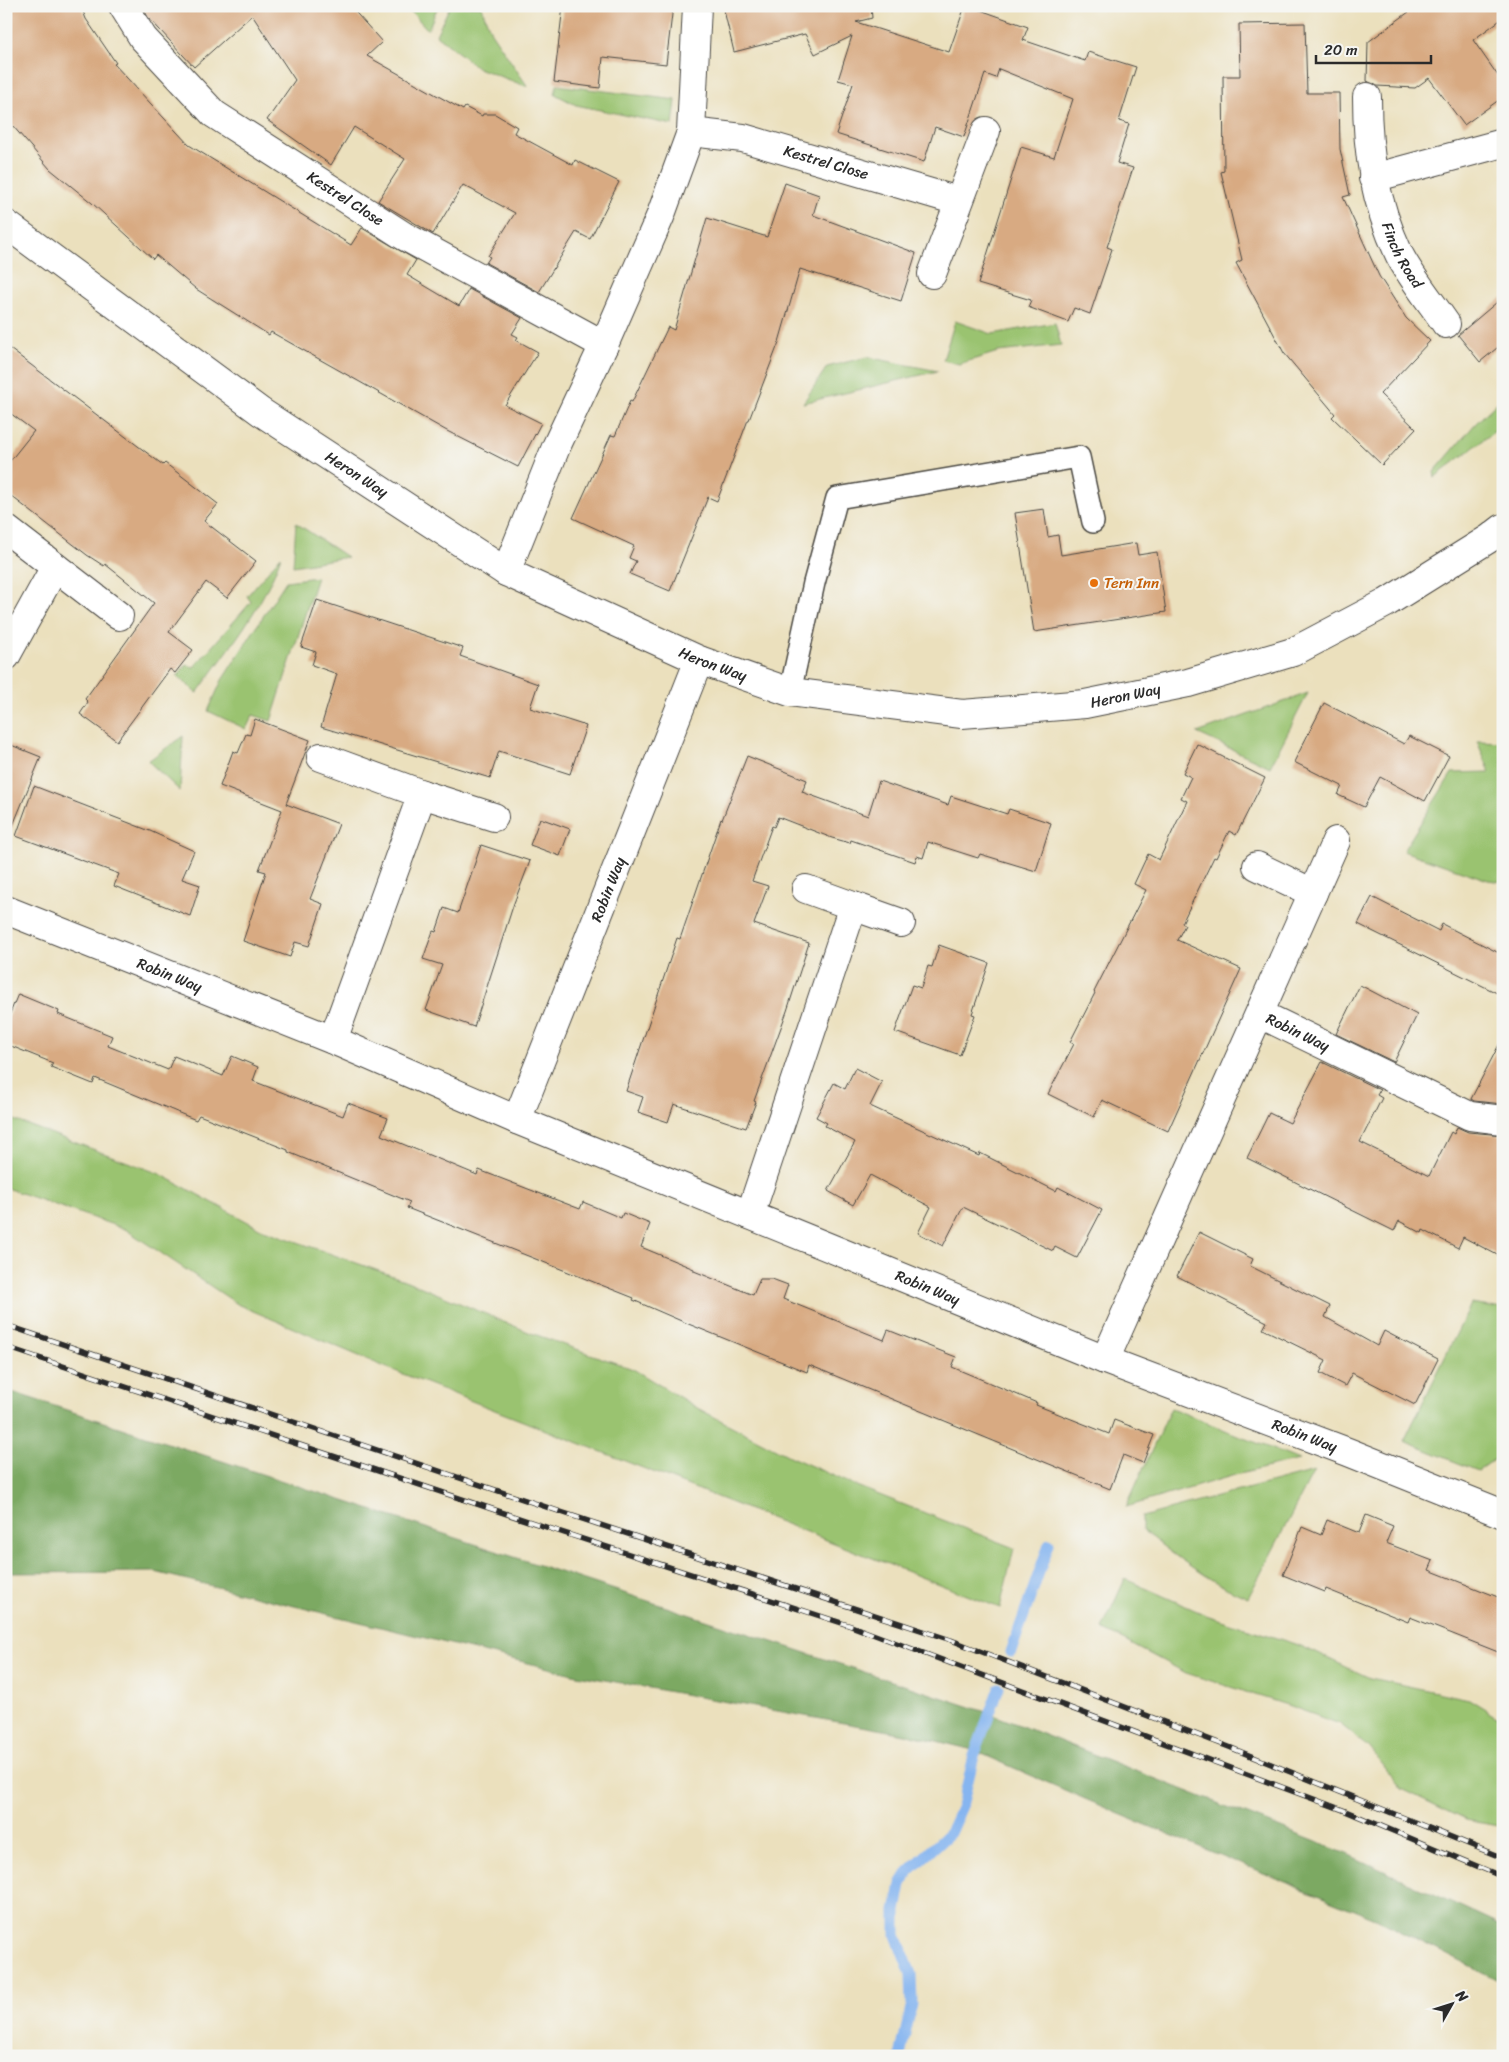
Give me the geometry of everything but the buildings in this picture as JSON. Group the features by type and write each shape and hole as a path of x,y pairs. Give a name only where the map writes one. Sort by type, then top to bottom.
{"street":[{"name":"Kestrel Close","path":"122,6 143,38 214,114 404,236 604,345"},
{"path":"506,572 556,447 604,345 660,217 691,132 697,6"},
{"name":"Finch Road","path":"1368,98 1367,122 1373,178 1385,219 1400,255 1446,324"},
{"path":"932,274 986,131"},
{"name":"Kestrel Close","path":"691,132 743,138 958,201"},
{"path":"1373,178 1503,144"},
{"name":"Heron Way","path":"6,224 261,412 506,572 699,660 790,692 962,714 1085,704 1188,683 1293,652 1386,602 1496,533"},
{"path":"6,529 119,616"},
{"path":"6,656 56,567"},
{"name":"Robin Way","path":"517,1120 699,660"},
{"path":"321,757 422,794 494,817"},
{"path":"333,1040 422,794"},
{"name":"Robin Way","path":"1105,1360 1336,841"},
{"path":"1258,866 1313,893"},
{"path":"806,888 901,923"},
{"path":"750,1215 854,906"},
{"name":"Robin Way","path":"6,910 333,1040 517,1120 1105,1360 1348,1452 1503,1514"},
{"name":"Robin Way","path":"1260,1014 1470,1116 1503,1120"}],"lane":[{"path":"790,692 814,583 838,498 1079,457 1093,522"}],"green space":[{"path":"406,6 438,6 428,30"},
{"path":"450,6 481,6 491,32 528,87 478,68 436,35"},
{"path":"557,85 676,100 673,125 576,105 555,94"},
{"path":"955,321 992,334 1055,323 1061,345 998,352 959,364 943,360"},
{"path":"867,357 938,371 803,403 827,367"},
{"path":"1503,397 1503,425 1435,477 1434,472 1476,423"},
{"path":"296,523 347,557 293,566"},
{"path":"281,556 274,574 255,610 197,693 177,676 186,665 194,667 251,602 247,596"},
{"path":"317,577 271,721 253,715 246,729 208,711 222,680 286,581"},
{"path":"1308,693 1270,767 1197,733"},
{"path":"183,736 180,791 148,761"},
{"path":"1477,741 1503,742 1503,882 1488,880 1403,851 1452,773 1490,772"},
{"path":"6,1117 160,1174 261,1229 407,1281 531,1333 633,1369 699,1409 791,1457 859,1487 1014,1548 1000,1608 385,1367 239,1305 125,1229 6,1188"},
{"path":"1471,1304 1503,1309 1503,1453 1478,1471 1404,1441"},
{"path":"6,1390 986,1712 1347,1854 1503,1926 1503,1983 1378,1920 1117,1813 973,1750 916,1736 577,1675 155,1572 6,1573"},
{"path":"1171,1408 1299,1460 1235,1475 1126,1507"},
{"path":"1314,1471 1248,1598 1206,1576 1142,1530 1142,1517"},
{"path":"1125,1579 1206,1615 1301,1646 1370,1678 1469,1699 1503,1720 1503,1827 1466,1820 1402,1789 1368,1746 1340,1724 1186,1673 1102,1629"}],"waterway":[{"path":"1011,1652 1049,1544"},
{"path":"900,2056 912,2004 911,1974 896,1935 896,1911 901,1884 909,1871 950,1833 962,1806 974,1756 999,1688"}],"railway":[{"path":"6,1325 561,1512 951,1640 1229,1747 1503,1858"},
{"path":"6,1347 558,1531 851,1626 1343,1810 1503,1877"}],"place":[{"name":"Tern Inn","path":"1094,583"}]}
